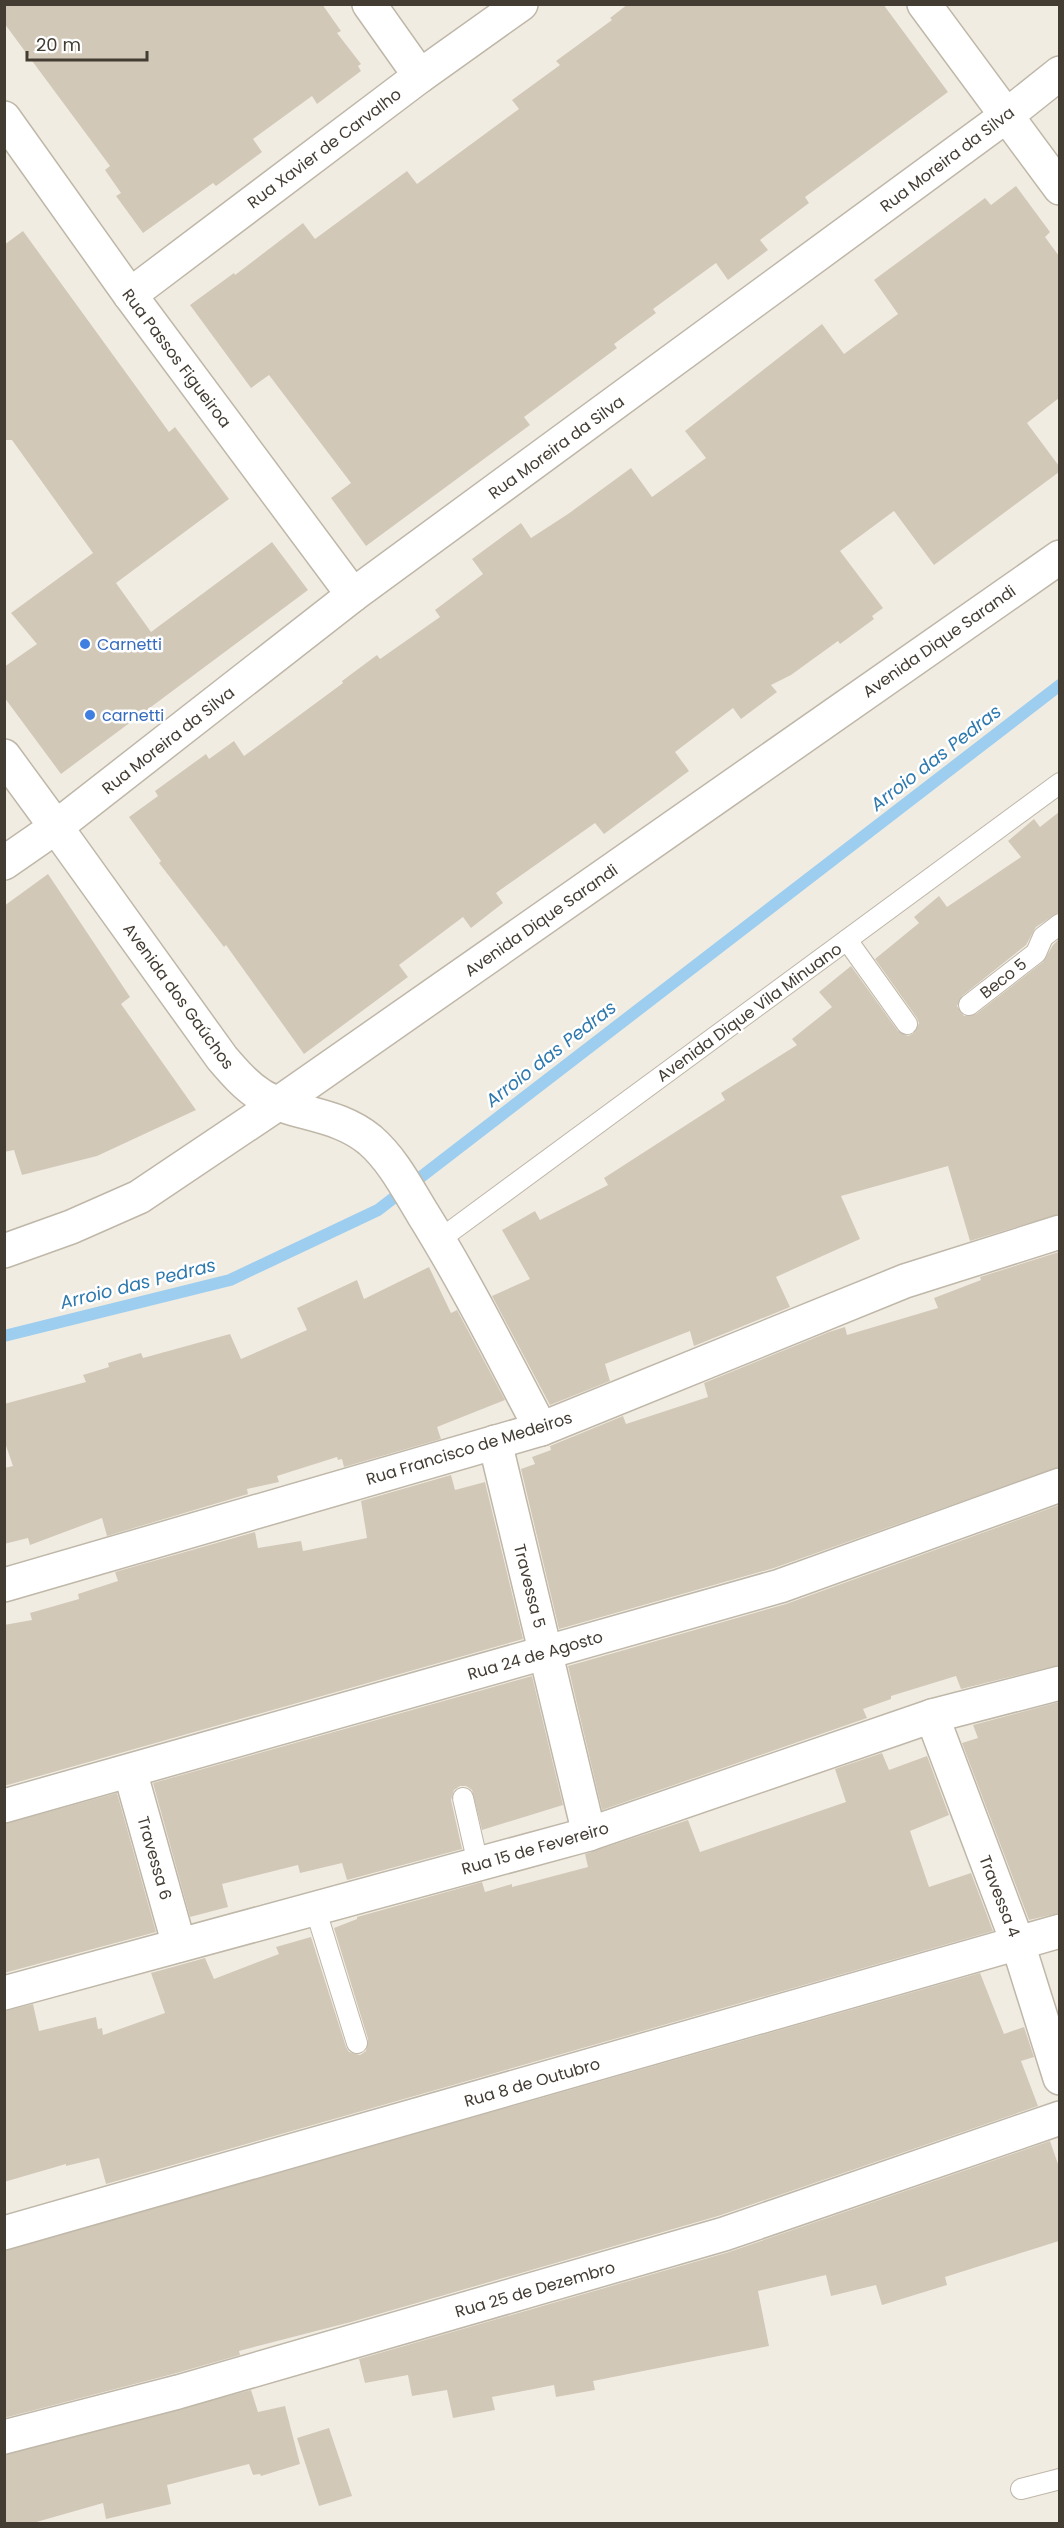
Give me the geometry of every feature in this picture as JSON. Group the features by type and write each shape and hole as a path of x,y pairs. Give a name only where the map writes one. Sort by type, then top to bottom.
{"street":[{"path":"369,4 420,76"},
{"name":"Rua Xavier de Carvalho","path":"130,295 420,76 521,4"},
{"path":"924,4 1059,188"},
{"name":"Rua Moreira da Silva","path":"4,863 56,827 353,595 1006,117 1059,73"},
{"name":"Rua Passos Figueiroa","path":"4,118 130,295 353,595"},
{"name":"Avenida Dique Sarandi","path":"4,1251 71,1227 139,1197 279,1103 1059,557"},
{"name":"Avenida dos Gaúchos","path":"4,756 222,1058 242,1080 261,1095 279,1103 344,1123 370,1140 391,1161 435,1232 541,1429"},
{"name":"Rua Francisco de Medeiros","path":"4,1585 541,1429 905,1281 1059,1232"},
{"name":"Travessa 5","path":"495,1443 589,1834"},
{"name":"Rua 24 de Agosto","path":"4,1806 780,1586 1059,1485"},
{"name":"Rua 15 de Fevereiro","path":"4,1993 589,1834 932,1716 1059,1683"},
{"name":"Travessa 4","path":"932,1716 1018,1944 1059,2078"},
{"name":"Travessa 6","path":"130,1771 179,1945"},
{"name":"Rua 8 de Outubro","path":"4,2233 1059,1931"},
{"name":"Rua 25 de Dezembro","path":"4,2438 178,2392 724,2234 1059,2118"}],"lane":[{"name":"Avenida Dique Vila Minuano","path":"435,1232 847,940 1059,783"},
{"name":"Beco 5","path":"969,1005 1036,953 1043,937 1059,924"},
{"path":"847,940 907,1024"},
{"path":"463,1798 478,1864"},
{"path":"315,1908 357,2043"},
{"path":"1021,2489 1059,2479"}],"building":[{"path":"4,4 322,4 341,31 337,33 361,64 358,66 361,71 317,104 312,96 253,139 262,152 216,186 213,183 143,233 116,196 121,193 105,170 110,166 4,23"},
{"path":"628,4 883,4 948,92 805,197 809,203 760,240 768,250 728,280 716,263 653,309 656,313 614,344 617,348 524,417 530,425 366,546 331,498 351,483 269,375 251,388 190,305 234,273 235,275 303,223 315,239 407,171 417,184 519,109 512,100 560,65 556,61 612,20 610,18"},
{"path":"1016,186 1050,232 1045,237 1059,256 1059,398 1027,423 1059,466 1059,472 934,565 894,511 840,551 883,608 872,616 874,619 840,644 838,641 791,675 771,685 777,692 741,719 733,708 675,752 689,771 604,834 595,823 496,893 503,903 471,928 463,917 399,965 408,977 304,1054 226,945 224,947 159,863 161,861 129,817 158,796 155,791 206,754 209,759 234,741 244,756 377,655 380,659 440,617 435,610 483,574 472,559 521,523 531,538 631,468 652,497 706,458 685,431 822,324 844,354 898,314 874,280 985,198 991,205"},
{"path":"23,231 169,432 175,427 229,499 116,583 151,632 272,542 308,590 61,774 4,697 4,667 37,644 11,613 93,553 12,440 4,440 4,245"},
{"path":"1059,812 1059,912 1036,927 1026,945 962,996 957,1006 964,1016 976,1014 1043,962 1059,939 1059,1214 970,1241 948,1166 841,1196 860,1239 776,1277 790,1307 694,1346 690,1331 605,1364 610,1381 550,1405 492,1296 530,1279 502,1230 535,1211 540,1220 608,1185 604,1178 725,1100 721,1093 797,1045 792,1039 832,1007 819,992 851,966 898,1031 908,1036 914,1033 919,1023 917,1018 875,959 919,923 914,917 939,896 947,907 1021,857 1008,841 1034,819 1040,827"},
{"path":"48,874 130,997 121,1004 196,1110 97,1156 22,1175 14,1150 4,1152 4,906"},
{"path":"1059,1252 1059,1467 774,1568 559,1629 521,1469 535,1464 532,1457 551,1450 550,1446 623,1416 626,1424 708,1397 704,1383 829,1332 845,1327 847,1335 938,1308 934,1298 981,1280 980,1277"},
{"path":"429,1267 451,1313 457,1310 505,1400 437,1427 441,1439 344,1467 342,1459 338,1460 337,1457 277,1476 279,1482 247,1489 248,1494 107,1536 102,1518 30,1545 28,1538 4,1544 4,1468 13,1466 4,1440 4,1404 86,1382 83,1375 109,1367 108,1363 141,1353 143,1358 230,1334 241,1359 307,1330 297,1308 357,1280 364,1299"},
{"path":"451,1475 455,1490 485,1482 523,1639 4,1786 4,1625 32,1620 30,1613 79,1599 78,1594 118,1581 115,1572 255,1532 258,1548 301,1541 303,1551 367,1538 361,1501"},
{"path":"1059,1505 1059,1665 961,1689 956,1676 891,1696 891,1699 863,1709 867,1718 602,1810 568,1666 786,1604"},
{"path":"532,1676 563,1805 482,1830 472,1790 466,1786 460,1786 454,1790 451,1800 462,1849 347,1880 342,1863 300,1873 298,1865 222,1884 228,1907 190,1917 153,1783"},
{"path":"1059,1702 1059,1913 1029,1920 962,1743 978,1738 973,1725"},
{"path":"882,1753 889,1770 927,1756 949,1815 910,1831 929,1887 971,1873 993,1931 106,2184 99,2158 66,2166 66,2164 4,2182 4,2011 33,2004 39,2031 96,2017 98,2029 102,2028 103,2035 165,2013 151,1973 205,1958 214,1979 279,1954 276,1947 311,1937 346,2047 349,2052 360,2055 366,2051 368,2039 334,1928 357,1919 357,1917 482,1882 485,1892 588,1867 585,1854 688,1820 700,1852 846,1802 835,1769"},
{"path":"117,1793 156,1932 4,1973 4,1824"},
{"path":"980,1973 1004,2034 1024,2027 1034,2057 1021,2061 1038,2106 718,2216 351,2322 239,2351 240,2355 173,2374 4,2418 4,2251"},
{"path":"1050,2141 1059,2167 1059,2241 945,2277 947,2285 882,2305 876,2285 831,2296 826,2275 758,2291 769,2346 593,2381 595,2390 556,2397 554,2385 492,2397 495,2410 453,2418 447,2390 412,2396 408,2375 365,2383 359,2359 729,2252"},
{"path":"251,2390 258,2412 285,2406 300,2464 261,2476 260,2474 253,2475 249,2464 167,2485 171,2504 106,2519 103,2503 33,2523 4,2523 4,2455"},
{"path":"329,2428 352,2496 319,2506 297,2438"}],"waterway":[{"name":"Arroio das Pedras","path":"4,1336 230,1280 378,1210 1060,685"}],"place":[{"name":"Carnetti","path":"85,644"},
{"name":"carnetti","path":"90,715"}]}
